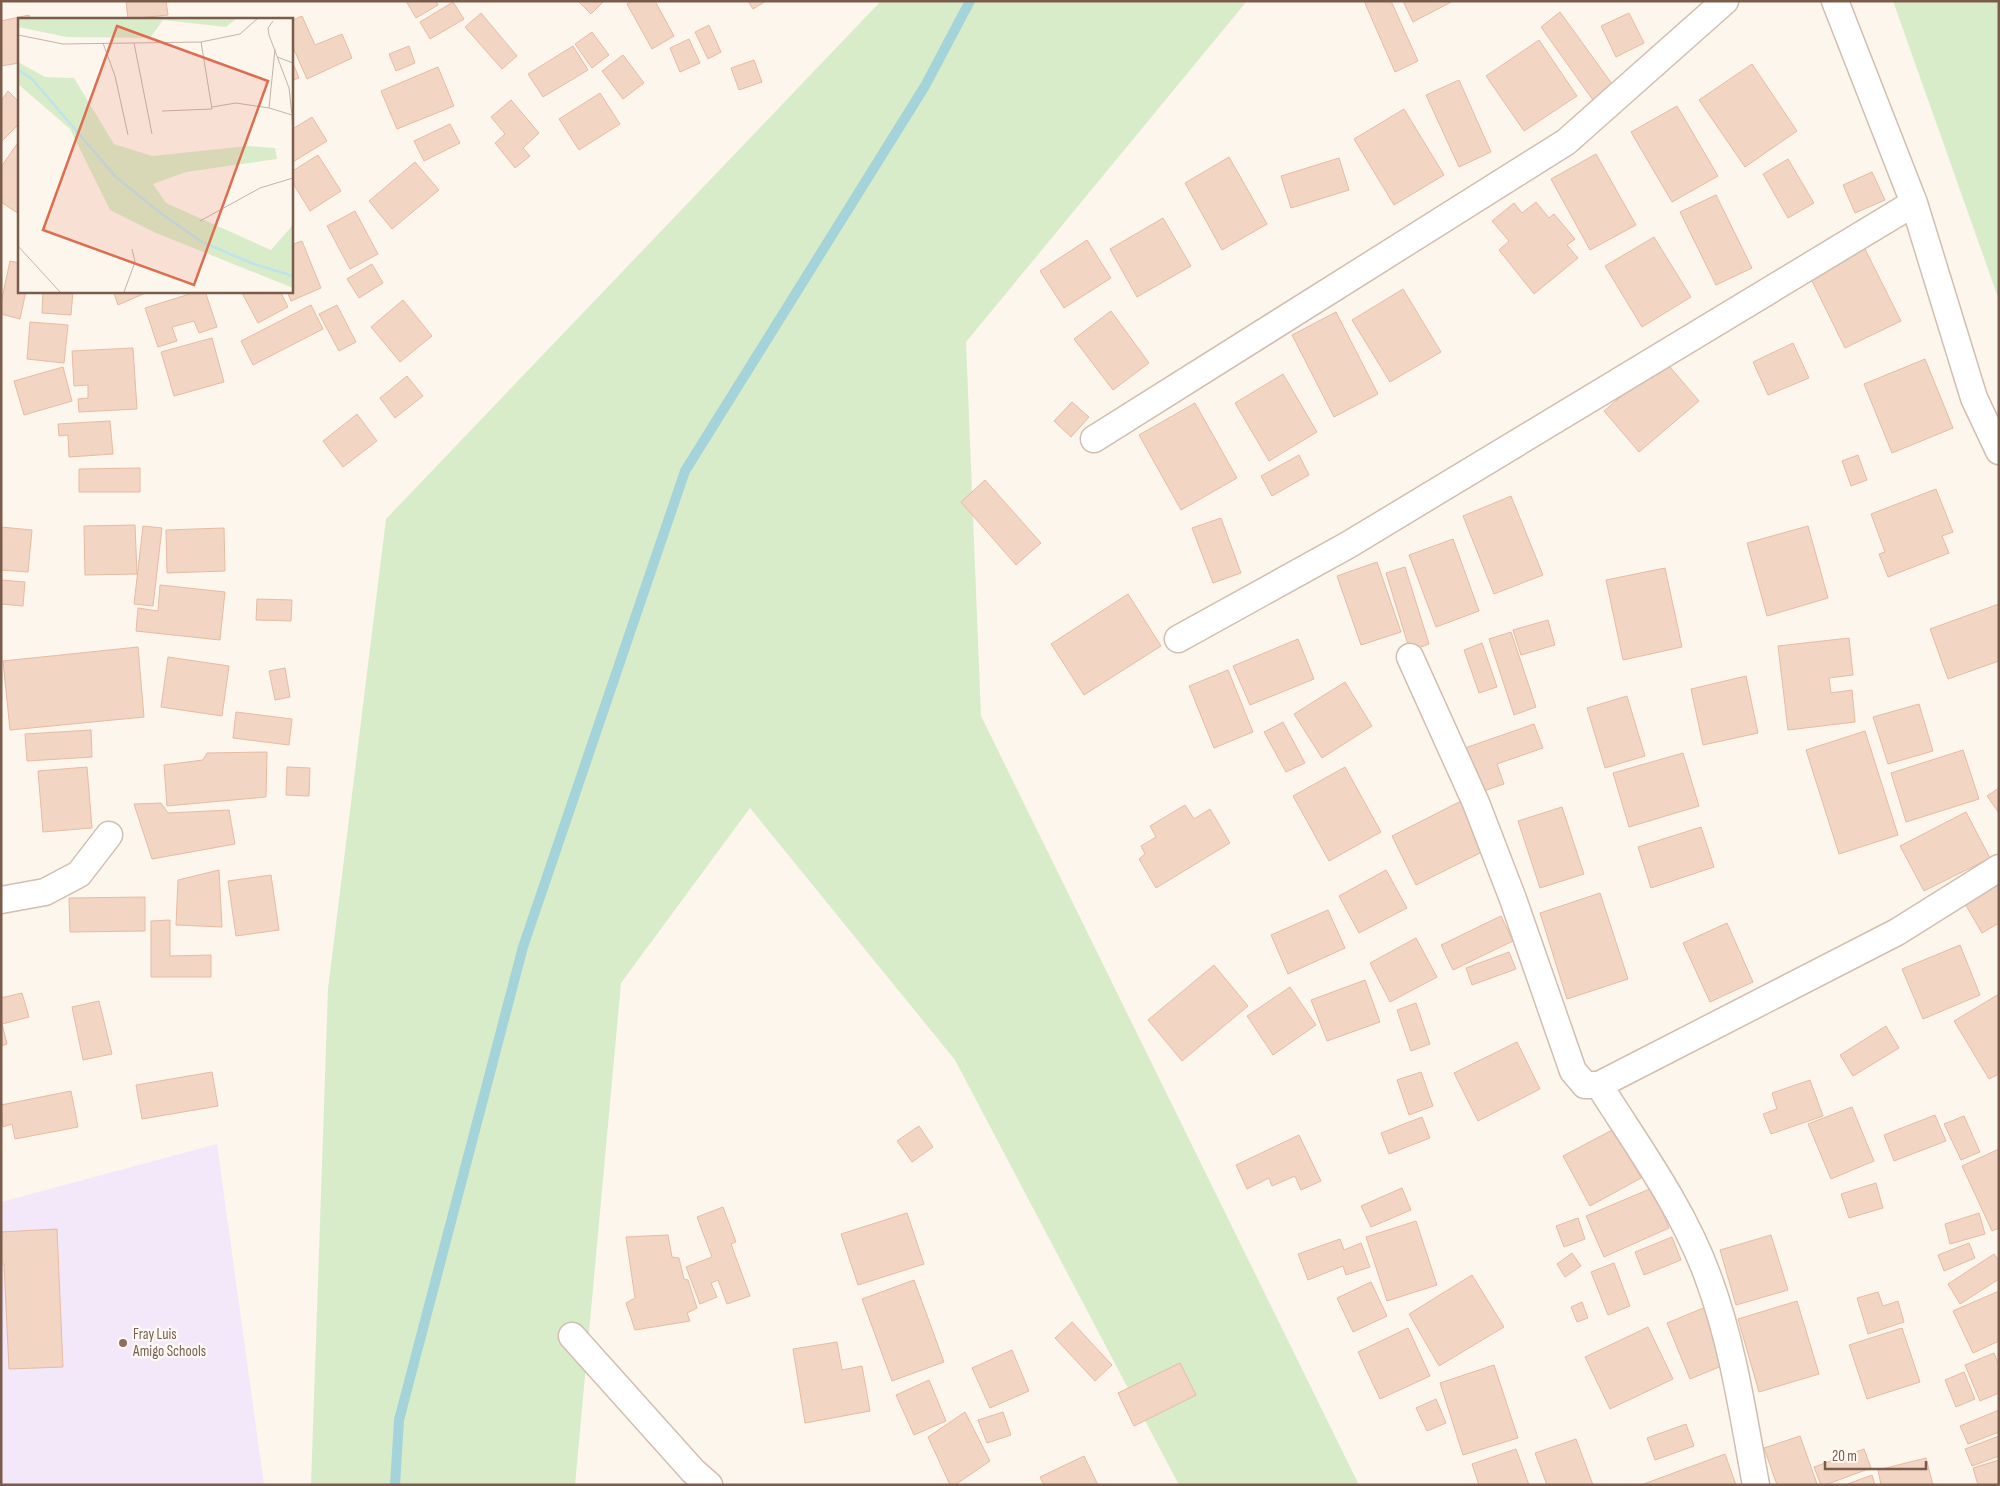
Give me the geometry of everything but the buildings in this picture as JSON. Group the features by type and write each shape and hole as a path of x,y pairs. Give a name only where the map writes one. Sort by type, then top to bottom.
{"street":[{"path":"1094,439 1566,142 1725,1"},
{"path":"1835,1 1914,203 1974,398 1999,451"},
{"path":"1178,639 1348,545 1914,203"},
{"path":"1410,657 1476,803 1513,898 1573,1071 1585,1085 1599,1085 1897,932 1999,868"},
{"path":"1,900 46,892 79,874 109,835"},
{"path":"1599,1085 1677,1208 1708,1276 1732,1354 1756,1485"},
{"path":"572,1336 693,1470 709,1485"}],"shaded area":[{"name":"Fray Luis Amigo Schools","path":"217,1144 264,1485 1,1485 1,1202"}],"green space":[{"path":"881,1 1247,1 966,342 981,716 1359,1485 1179,1485 955,1060 750,808 621,983 575,1485 311,1485 328,989 386,519"},
{"path":"1893,1 1999,1 1999,300"}],"waterway":[{"path":"395,1485 399,1420 523,947 685,471 925,86 970,1"}],"place":[{"name":"Fray Luis Amigo Schools","path":"123,1343"}]}
